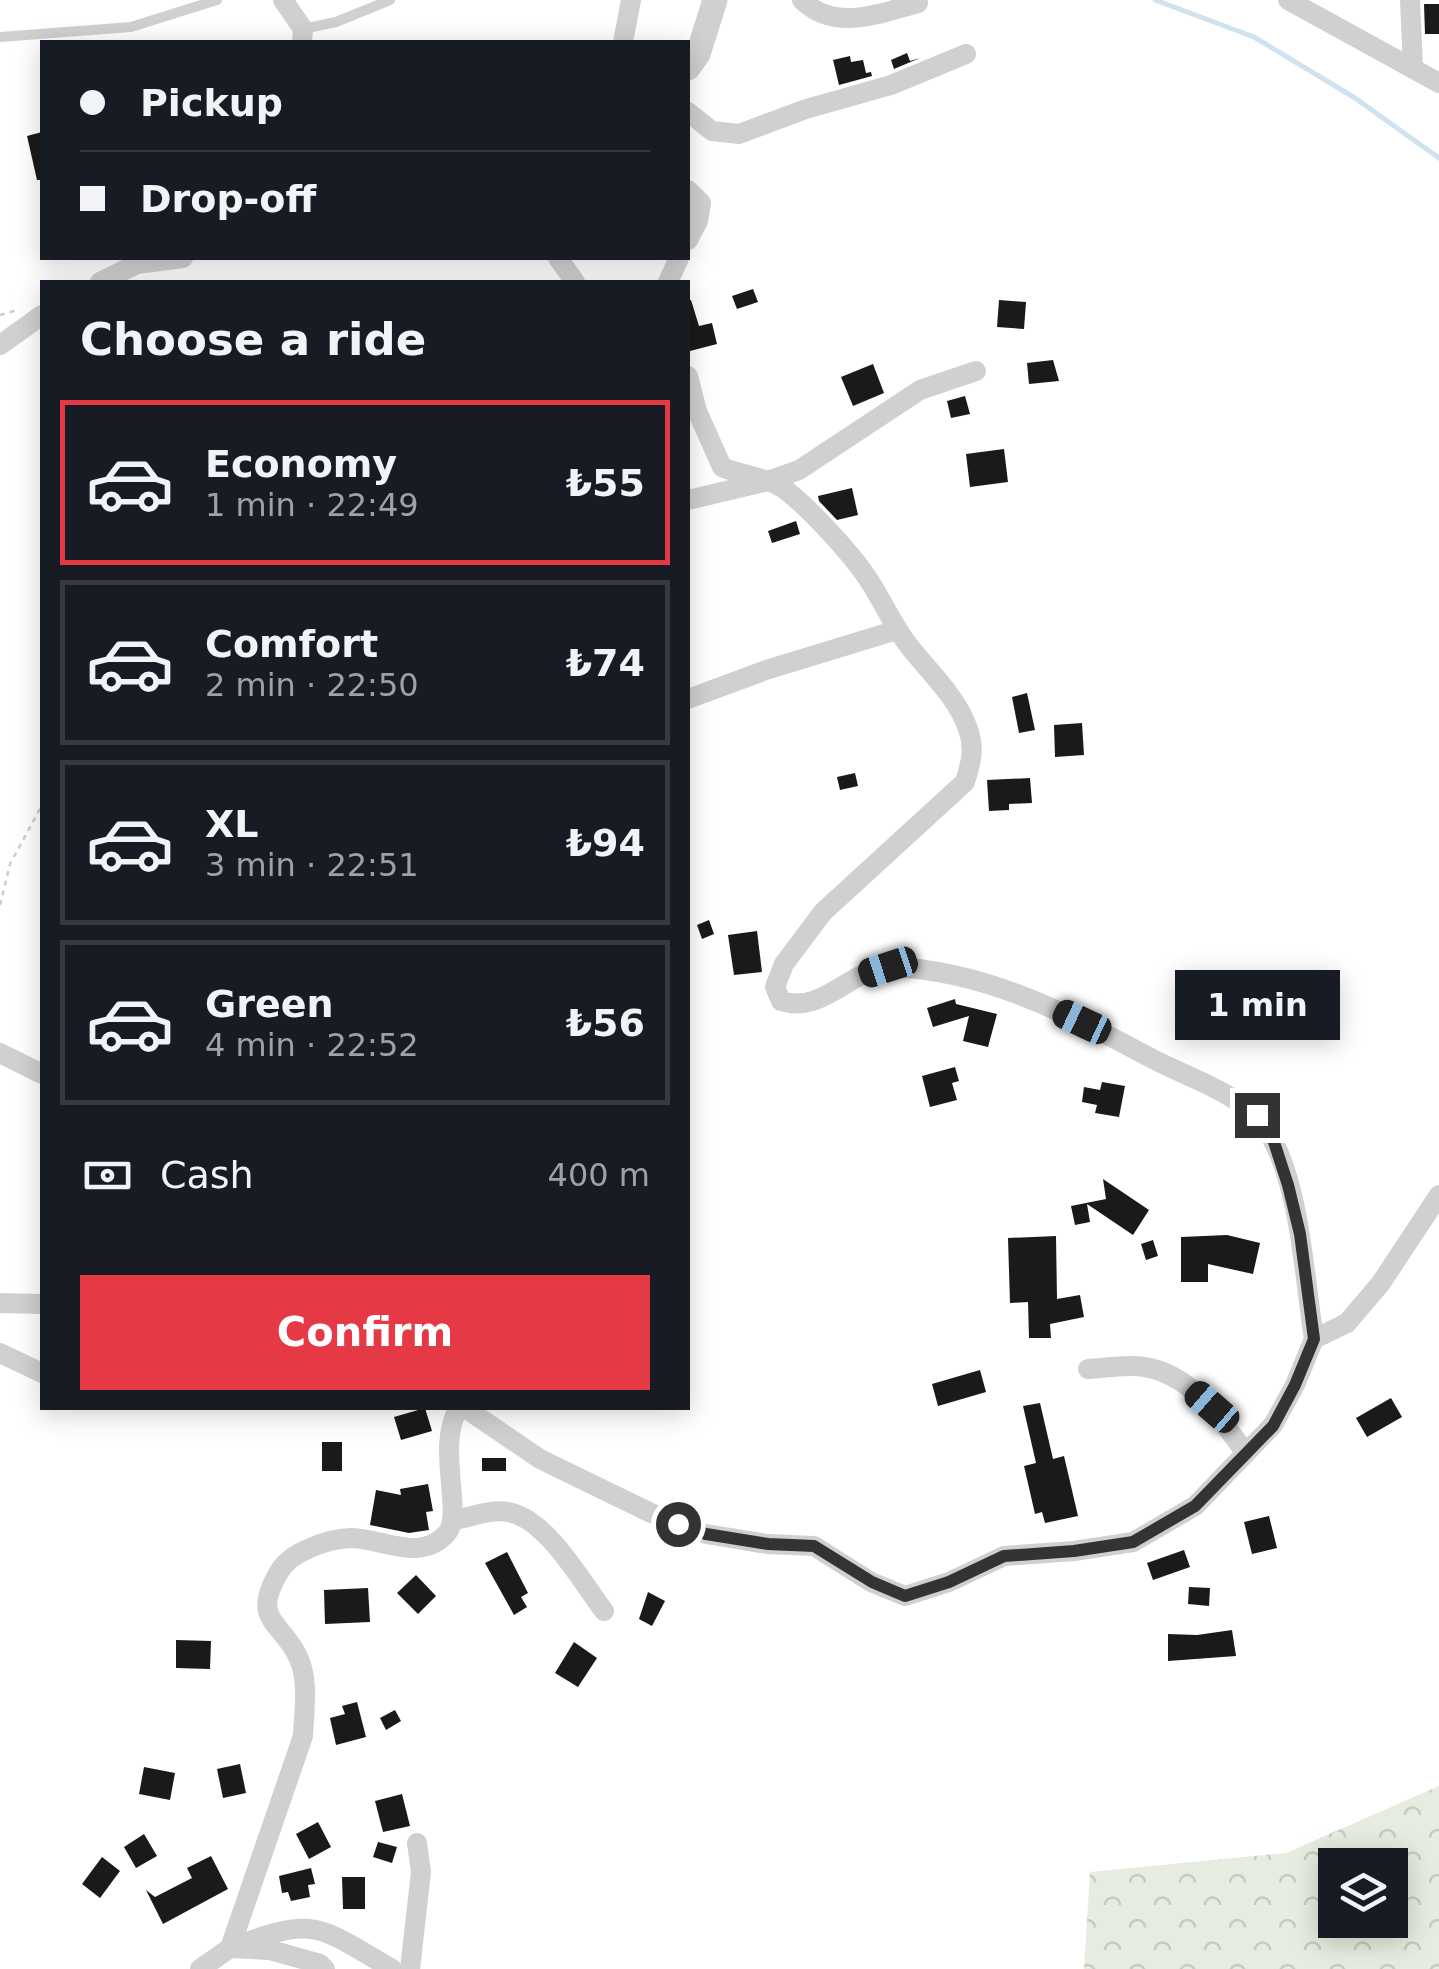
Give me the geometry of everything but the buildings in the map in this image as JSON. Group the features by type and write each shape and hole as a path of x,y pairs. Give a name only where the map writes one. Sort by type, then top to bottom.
{"street":[{"path":"283,0 302,36"},
{"path":"623,40 631,0"},
{"path":"690,65 698,54 715,0"},
{"path":"802,0 822,16 868,18 918,2"},
{"path":"1288,0 1439,83"},
{"path":"1410,0 1414,68"},
{"path":"690,114 712,131 739,134 806,109 891,85 966,54"},
{"path":"690,192 701,202 690,236"},
{"path":"104,280 138,264 168,260"},
{"path":"0,345 40,316"},
{"path":"690,500 799,470 920,390 976,371"},
{"path":"465,1410 540,1460 650,1514 706,1534 768,1544 814,1546 872,1582 905,1596 949,1582 1004,1556 1133,1542 1195,1506 1273,1426 1314,1339 1300,1234 1274,1142 1257,1115 1227,1093 1027,996 980,980 888,967 866,974 824,998 794,1006 781,1001 775,987 800,940 865,870 896,848 965,782 973,760 970,733 958,706 897,630 869,579 838,542 786,491 768,481 744,477 722,467 697,411 690,384"},
{"path":"690,698 766,670 897,630"},
{"path":"0,1053 40,1073"},
{"path":"1314,1339 1347,1323 1381,1283 1439,1195"},
{"path":"0,1302 40,1304"},
{"path":"0,1353 40,1372"},
{"path":"1088,1369 1144,1366 1181,1380 1212,1407 1245,1452"},
{"path":"230,1948 303,1736 300,1661 272,1623 268,1613 269,1591 280,1569 298,1553 334,1539 356,1538 394,1547 422,1548 444,1537 454,1520 448,1454 450,1421 460,1410"},
{"path":"454,1520 497,1511 527,1519 545,1533 604,1611"},
{"path":"410,1969 421,1872 417,1844"},
{"path":"200,1969 230,1948 294,1927 327,1932 392,1969"},
{"path":"230,1948 270,1950 320,1964 325,1969"}],"lane":[{"path":"0,37 131,27 217,0"},
{"path":"302,36 390,0"}],"path":[{"path":"0,905 10,864 40,809"}],"green space":[{"path":"1439,1786 1439,1969 1084,1969 1090,1872 1286,1853"}],"waterway":[{"path":"1155,0 1254,37 1355,98 1439,158"}],"route":[{"path":"678,1524 706,1534 768,1544 814,1546 872,1582 905,1596 949,1582 1004,1556 1133,1542 1195,1506 1273,1426 1314,1339 1300,1234 1288,1185 1274,1142 1257,1115"}]}
